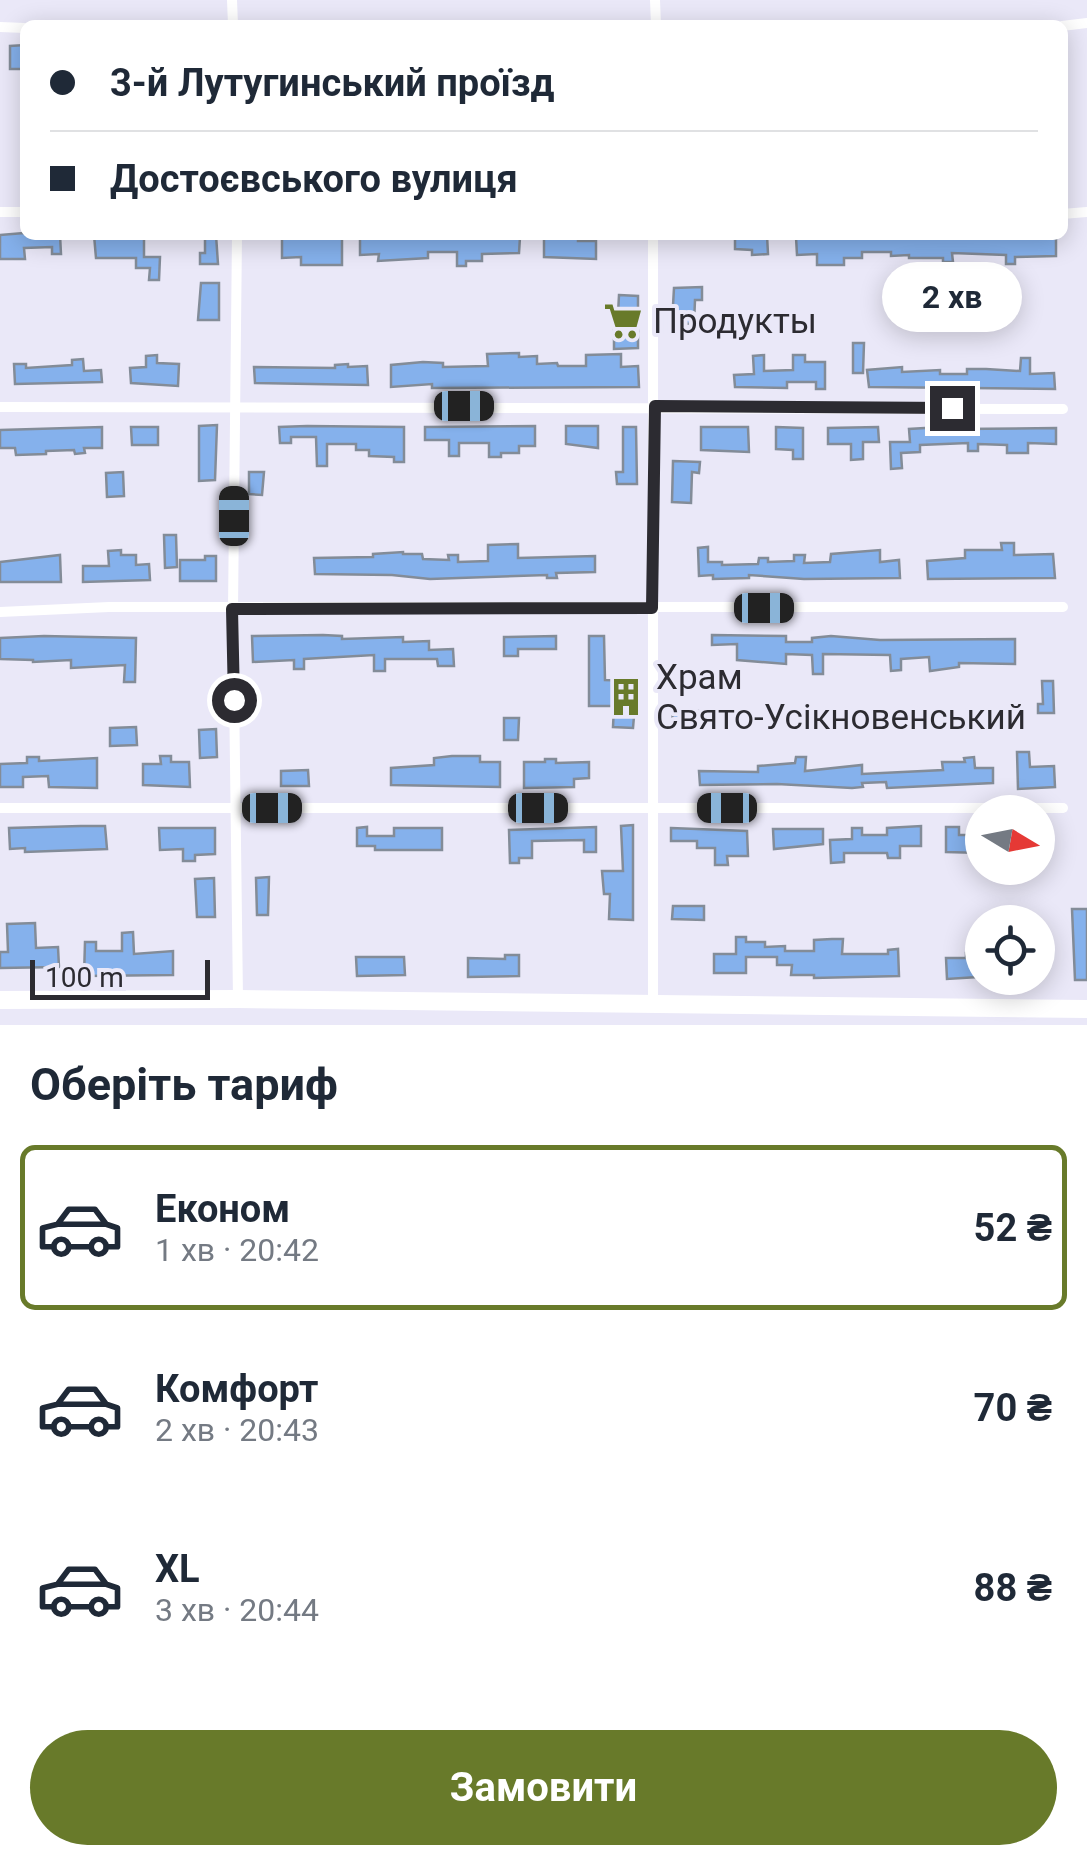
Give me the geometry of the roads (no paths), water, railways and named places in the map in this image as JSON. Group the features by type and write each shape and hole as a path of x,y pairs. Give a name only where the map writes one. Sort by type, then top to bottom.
{"main road":[{"path":"0,1000 1087,1009"}],"street":[{"path":"237,240 232,609 238,999"},
{"path":"653,240 654,1006"},
{"path":"0,408 1062,408"},
{"path":"0,612 108,607 1062,608"},
{"path":"0,808 1063,808"}],"place":[{"name":"Продукты","path":"623,321"},
{"name":"Храм Свято-Усікновенський","path":"626,697"}]}
